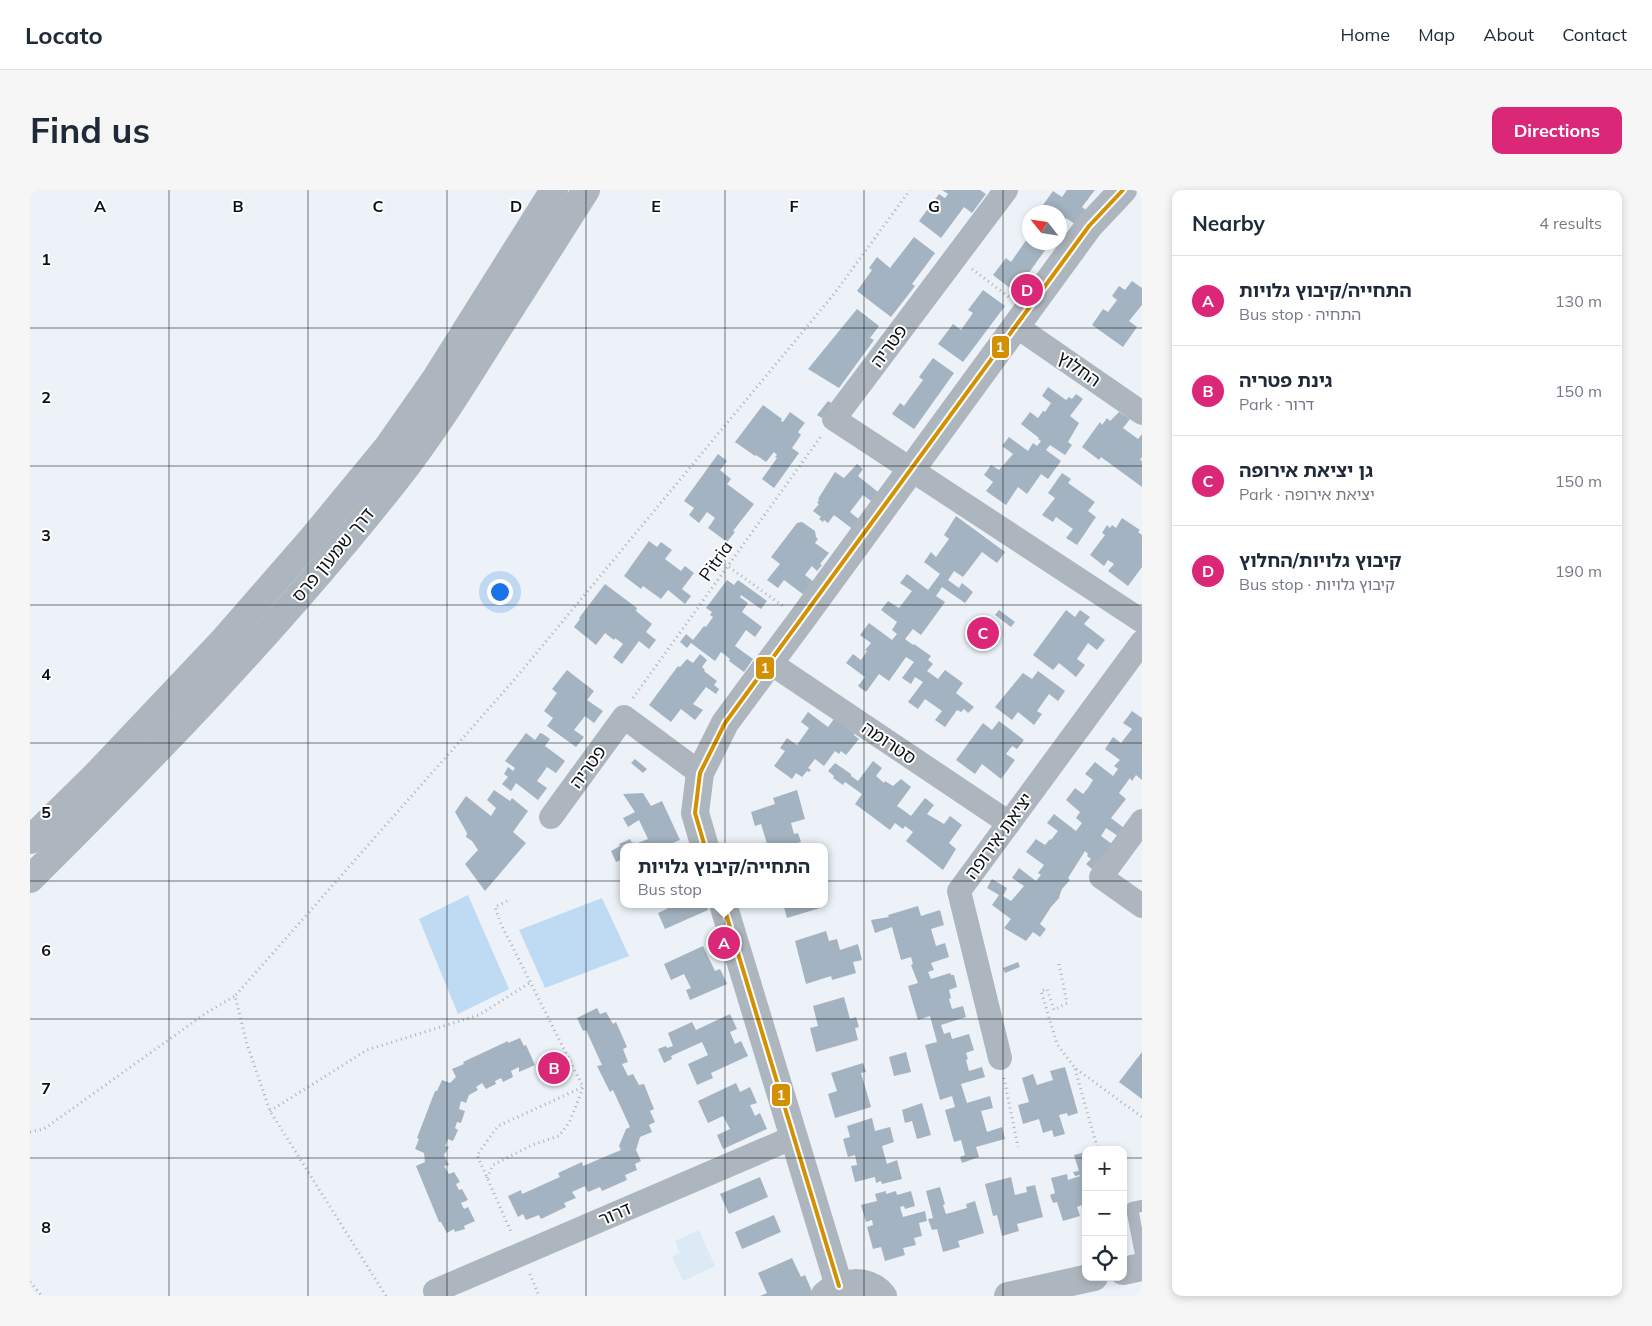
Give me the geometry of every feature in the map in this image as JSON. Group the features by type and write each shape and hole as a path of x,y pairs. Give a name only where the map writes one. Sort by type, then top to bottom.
{"street":[{"name":"דרך שמעון פרס","path":"30,840 96,776 222,642 311,540 387,448 436,378 554,190"},
{"name":"דרך שמעון פרס","path":"30,879 138,772 217,689 292,606 396,480 445,412 586,190"},
{"name":"פטריה","path":"834,418 1006,190"},
{"path":"704,843 695,813 700,773 724,723 1089,226 1123,190"},
{"name":"החלוץ","path":"1022,318 1142,413"},
{"path":"834,418 1142,621"},
{"name":"יציאת אירופה","path":"1000,1058 959,891 1142,642"},
{"name":"סטרומה","path":"769,662 1009,823"},
{"name":"פטריה","path":"551,817 624,717"},
{"path":"624,717 700,773"},
{"path":"1142,821 1101,877 1142,906"},
{"path":"724,908 794,1137 832,1291 854,1283 868,1285 883,1296"},
{"name":"דרור","path":"436,1291 794,1137"},
{"path":"1127,1270 1142,1267"},
{"path":"1008,1296 1082,1280"}],"lane":[{"path":"1142,1206 1132,1208 1142,1260"}],"path":[{"path":"30,1132 44,1129 206,1014 236,996 514,680 834,294 910,190"},
{"path":"956,256 1022,318"},
{"name":"Pitria","path":"624,717 627,707 834,418"},
{"path":"729,567 802,619"},
{"path":"487,1178 493,1165 532,1145 559,1136 569,1123 583,1088 501,924 495,907 507,901"},
{"path":"1059,964 1067,1003 1054,1010 1047,989 1041,991 1057,1044 1074,1068 1142,1117"},
{"path":"270,1111 367,1050 479,1015 531,982"},
{"path":"236,996 248,1044 270,1111 386,1296"},
{"path":"1000,1058 1018,1147"},
{"path":"1074,1068 1097,1146"},
{"path":"521,1254 477,1155 498,1126 583,1088"},
{"path":"30,1282 42,1296"}],"shaded area":[{"path":"468,895 509,989 458,1014 419,919"},
{"path":"602,898 629,956 545,988 519,930"},
{"path":"699,1230 715,1266 683,1281 672,1257 680,1253 675,1241"}],"building":[{"path":"942,190 980,190 986,194 972,213 964,207 941,238 919,221 939,194 945,198 948,194"},
{"path":"1067,190 1095,190 1082,207 1086,210 1076,225 1067,219 1067,205 1043,205 1053,191 1062,197"},
{"path":"914,237 935,253 912,284 915,286 891,317 857,291 872,270 869,268 877,257 890,268"},
{"path":"1022,246 1022,250 1045,250 1015,292 993,275 1006,258 1011,262"},
{"path":"1132,281 1142,288 1142,305 1129,321 1137,327 1123,347 1092,325 1103,309 1108,312 1117,300 1112,296 1119,286 1125,290"},
{"path":"983,290 1005,306 963,362 938,344 953,324 961,330 973,313 968,310"},
{"path":"857,309 879,326 870,338 874,340 839,388 808,369"},
{"path":"933,358 954,373 914,429 892,414 900,403 904,406 923,380 919,377"},
{"path":"1048,387 1066,400 1069,397 1072,399 1076,394 1083,399 1070,416 1079,423 1068,442 1072,445 1065,455 1050,445 1046,450 1061,461 1048,479 1041,474 1027,494 1018,487 1006,505 986,491 993,482 984,475 991,465 999,470 1013,454 1002,446 1009,437 1028,451 1033,443 1037,446 1041,441 1021,424 1030,412 1038,418 1043,411 1045,412 1051,403 1042,396"},
{"path":"828,401 833,404 822,418 817,415"},
{"path":"763,405 782,419 781,421 783,422 790,412 805,423 798,432 801,435 792,448 799,453 774,488 762,479 777,458 775,457 777,455 774,452 766,462 735,442"},
{"path":"1119,412 1130,419 1123,428 1138,439 1142,434 1142,457 1140,460 1142,461 1142,487 1101,457 1099,460 1082,447 1100,422 1102,425 1107,418 1110,421"},
{"path":"718,454 727,461 720,470 731,479 727,484 754,504 727,542 708,528 715,518 707,512 699,523 689,515 694,508 684,501"},
{"path":"857,464 863,469 858,476 878,492 871,501 863,495 850,512 861,521 854,530 834,515 828,523 824,520 823,522 819,519 821,517 813,511 819,504 817,503 818,499 835,472 844,478"},
{"path":"1062,473 1071,479 1068,483 1095,502 1088,511 1096,517 1077,545 1066,538 1073,529 1056,517 1053,522 1042,515 1055,498 1048,493"},
{"path":"956,516 1005,552 997,563 982,552 963,577 954,571 948,580 959,588 962,583 973,592 965,603 942,587 936,596 945,602 921,635 913,629 905,639 931,656 928,660 933,664 927,671 938,679 945,670 963,683 956,693 974,707 968,713 964,709 961,712 957,710 945,727 935,720 942,711 925,699 918,709 908,702 923,682 915,677 911,684 902,678 914,662 906,657 889,681 879,674 866,692 858,686 865,677 846,663 853,654 861,660 867,651 865,650 871,643 860,635 869,623 892,640 897,634 892,630 897,622 881,610 888,601 899,608 912,591 900,583 907,574 928,590 940,574 924,562 931,552 936,557 949,539 944,535"},
{"path":"1122,518 1140,530 1138,532 1142,535 1142,567 1128,586 1108,571 1114,564 1108,560 1104,566 1090,555 1105,535 1102,533 1107,525 1110,528 1112,525 1116,528"},
{"path":"802,522 815,531 818,539 815,543 829,553 817,571 812,566 805,575 814,582 804,595 784,580 778,588 767,580 780,564 771,557 797,523"},
{"path":"649,541 657,547 661,542 672,550 665,559 681,571 685,566 694,573 682,589 691,596 685,604 668,590 661,599 643,586 641,589 624,576"},
{"path":"727,580 734,585 738,580 767,601 761,609 741,595 740,597 748,603 742,612 762,627 755,637 746,630 735,646 753,659 744,672 729,661 730,659 721,652 715,661 691,643 687,648 680,642 686,634 693,640 704,626 706,627 713,617 710,615 712,612 706,608"},
{"path":"605,584 637,608 636,611 652,624 646,632 656,640 649,649 639,641 622,664 613,657 623,644 605,633 596,645 574,627"},
{"path":"999,610 1015,622 1011,627 995,615"},
{"path":"1066,610 1075,617 1080,610 1090,617 1084,624 1105,640 1097,650 1088,643 1077,659 1085,665 1076,677 1059,663 1053,670 1033,655"},
{"path":"700,654 707,660 702,667 704,671 717,681 714,685 719,689 716,694 706,687 693,704 703,710 695,720 681,709 671,722 649,705 678,666 680,667 687,659 693,663"},
{"path":"567,670 594,691 587,700 603,711 594,723 585,716 574,730 584,737 576,747 547,726 553,718 544,711 557,693 552,689"},
{"path":"1038,671 1065,691 1058,701 1049,694 1037,711 1042,714 1034,725 1018,712 1012,720 995,707 1023,673 1032,679"},
{"path":"1132,711 1142,718 1142,780 1136,775 1132,781 1130,778 1119,793 1126,799 1111,818 1124,828 1118,836 1106,828 1101,836 1112,844 1092,869 1086,864 1091,859 1085,851 1068,878 1070,880 1062,889 1060,897 1040,924 1046,929 1040,937 1033,932 1026,941 1004,928 1011,919 992,905 999,895 987,888 992,879 1007,888 1003,896 1011,901 1024,886 1012,878 1019,868 1036,881 1041,875 1038,873 1044,865 1026,852 1036,839 1045,845 1058,831 1047,823 1054,814 1076,831 1082,823 1076,818 1080,812 1066,800 1075,788 1083,794 1088,788 1093,780 1085,774 1095,762 1113,776 1118,769 1114,766 1120,760 1105,749 1113,737 1121,743 1132,729 1123,723"},
{"path":"808,712 828,727 834,719 854,733 859,739 846,755 841,751 839,754 835,751 824,766 815,759 808,768 811,770 809,772 807,771 802,777 796,773 792,779 774,766 785,751 780,748 787,738 797,745 809,728 801,722"},
{"path":"999,721 1024,740 1017,749 1012,746 1006,754 1015,760 1001,779 982,764 975,774 956,760 983,723 992,730"},
{"path":"526,733 535,740 540,733 550,739 545,746 565,761 556,773 547,767 537,781 547,788 538,800 516,783 511,791 502,784 508,777 504,774 508,767 513,771 515,768 505,761"},
{"path":"635,759 647,769 643,773 631,763"},
{"path":"873,761 882,768 876,776 884,783 885,781 893,786 901,779 911,787 897,806 911,816 925,798 934,805 927,814 944,824 950,816 962,825 949,843 956,849 943,870 906,841 913,832 905,826 903,829 895,823 890,830 855,804 862,794 845,782 843,785 833,778 834,776 828,771 835,763 858,781"},
{"path":"494,790 510,801 512,798 528,811 513,832 526,843 485,891 465,864 478,850 472,841 466,837 467,833 455,812 466,796 491,816 496,808 487,800"},
{"path":"797,790 805,819 791,823 794,834 798,833 801,842 767,843 761,824 755,826 751,812 775,804 773,798"},
{"path":"643,793 651,806 662,801 680,840 673,843 638,843 648,839 639,820 628,827 623,818 635,812 623,794"},
{"path":"630,839 632,843 621,843"},
{"path":"620,846 620,860 616,862 611,851"},
{"path":"918,906 921,916 940,910 944,925 931,929 936,946 945,943 949,957 931,963 934,970 928,972 931,979 950,973 954,975 957,987 949,990 951,998 949,999 952,1009 963,1006 966,1017 941,1025 944,1034 950,1032 952,1039 969,1034 974,1050 966,1053 969,1071 982,1067 985,1077 961,1084 967,1103 990,1096 993,1108 981,1111 987,1132 1002,1127 1005,1139 976,1147 979,1157 962,1163 960,1157 965,1155 961,1140 954,1142 945,1110 955,1107 952,1096 940,1100 925,1045 937,1042 930,1016 918,1020 908,986 918,983 911,965 913,964 911,957 901,960 892,927 875,933 871,920 889,917 888,915"},
{"path":"707,908 708,910 665,929 658,913 667,909"},
{"path":"784,908 820,908 787,918"},
{"path":"826,931 829,941 837,939 840,950 858,944 862,960 853,962 856,973 832,980 831,976 806,984 795,941"},
{"path":"703,946 715,971 720,969 727,984 690,1000 686,990 691,988 684,974 671,980 664,964"},
{"path":"1018,962 1020,967 1005,973 1003,968"},
{"path":"844,997 850,1019 856,1017 859,1027 855,1028 858,1040 816,1052 810,1028 818,1026 813,1006"},
{"path":"597,1008 600,1014 606,1012 613,1024 616,1022 627,1047 623,1049 628,1062 622,1064 628,1076 633,1074 639,1085 644,1084 654,1109 650,1111 655,1122 649,1125 652,1132 640,1137 636,1150 641,1161 635,1164 637,1170 625,1175 627,1180 602,1191 600,1187 588,1192 585,1186 572,1192 576,1198 564,1203 566,1207 541,1219 539,1215 526,1220 523,1214 518,1217 508,1196 521,1190 522,1194 560,1177 558,1173 582,1162 583,1166 621,1150 619,1146 626,1129 630,1127 613,1090 610,1092 597,1066 602,1065 586,1030 583,1031 577,1018"},
{"path":"730,1014 737,1029 730,1032 735,1044 741,1041 748,1056 711,1073 713,1078 697,1085 688,1064 708,1055 702,1042 671,1056 672,1059 664,1063 658,1049 673,1046 668,1033 692,1022 696,1030"},
{"path":"520,1038 524,1046 526,1045 535,1065 519,1072 519,1067 511,1071 513,1077 503,1082 501,1078 495,1081 496,1084 486,1089 482,1083 476,1087 478,1090 469,1095 466,1103 461,1101 459,1109 465,1111 461,1123 457,1122 455,1128 458,1130 453,1141 448,1139 445,1146 449,1147 444,1155 449,1165 444,1166 449,1174 454,1172 460,1182 456,1184 459,1190 462,1189 468,1200 461,1203 464,1209 468,1207 475,1221 464,1226 465,1229 455,1232 454,1229 447,1233 441,1222 439,1222 416,1166 425,1162 424,1153 415,1149 419,1139 417,1138 435,1091 437,1091 442,1080 450,1083 456,1077 452,1069 508,1041 508,1043"},
{"path":"906,1052 911,1072 894,1076 889,1057"},
{"path":"1142,1052 1142,1099 1119,1082"},
{"path":"863,1063 866,1072 861,1073 871,1107 835,1118 828,1094 837,1091 831,1073"},
{"path":"1065,1067 1078,1113 1068,1116 1067,1113 1059,1115 1065,1134 1054,1137 1052,1130 1043,1133 1039,1119 1023,1124 1018,1105 1029,1102 1022,1078 1033,1074 1037,1085 1053,1080 1050,1071"},
{"path":"736,1083 740,1092 750,1087 757,1103 750,1105 755,1116 760,1113 767,1129 723,1149 717,1135 730,1129 723,1116 708,1123 698,1101"},
{"path":"922,1103 931,1135 917,1139 912,1121 905,1123 902,1110"},
{"path":"872,1118 875,1131 890,1127 894,1142 882,1146 887,1164 897,1160 902,1179 882,1184 881,1181 876,1183 875,1177 855,1182 851,1166 857,1165 855,1155 848,1157 843,1139 850,1137 847,1126"},
{"path":"1082,1153 1082,1205 1077,1207 1080,1216 1063,1221 1057,1202 1053,1203 1050,1195 1055,1193 1051,1178 1067,1174 1068,1180 1080,1176 1075,1176 1073,1172 1079,1171 1074,1155"},
{"path":"760,1177 768,1197 729,1214 720,1194"},
{"path":"1011,1177 1015,1195 1027,1192 1026,1187 1035,1185 1043,1217 1017,1224 1019,1231 1002,1236 997,1215 993,1216 985,1184"},
{"path":"940,1187 946,1214 967,1208 966,1204 975,1201 984,1233 958,1241 960,1247 943,1252 937,1229 932,1230 928,1219 933,1218 926,1191"},
{"path":"886,1191 886,1194 896,1191 897,1195 911,1191 915,1206 905,1209 904,1206 900,1207 903,1217 925,1211 927,1221 919,1223 922,1236 914,1238 916,1245 903,1248 905,1255 885,1261 881,1247 873,1249 867,1227 873,1225 872,1220 866,1222 861,1205 877,1201 875,1194"},
{"path":"774,1215 781,1232 742,1249 735,1232"},
{"path":"792,1258 801,1277 805,1275 814,1296 760,1296 767,1293 758,1273"}],"transit line":[{"name":"1","path":"704,843 695,813 700,773 725,723 1089,226 1123,190"},
{"name":"1","path":"724,908 839,1286"}],"place":[{"name":"קיבוץ גלויות/החלוץ","path":"1027,290"},
{"name":"גן יציאת אירופה","path":"983,633"},
{"name":"התחייה/קיבוץ גלויות","path":"724,943"},
{"name":"גינת פטריה","path":"554,1068"}]}
